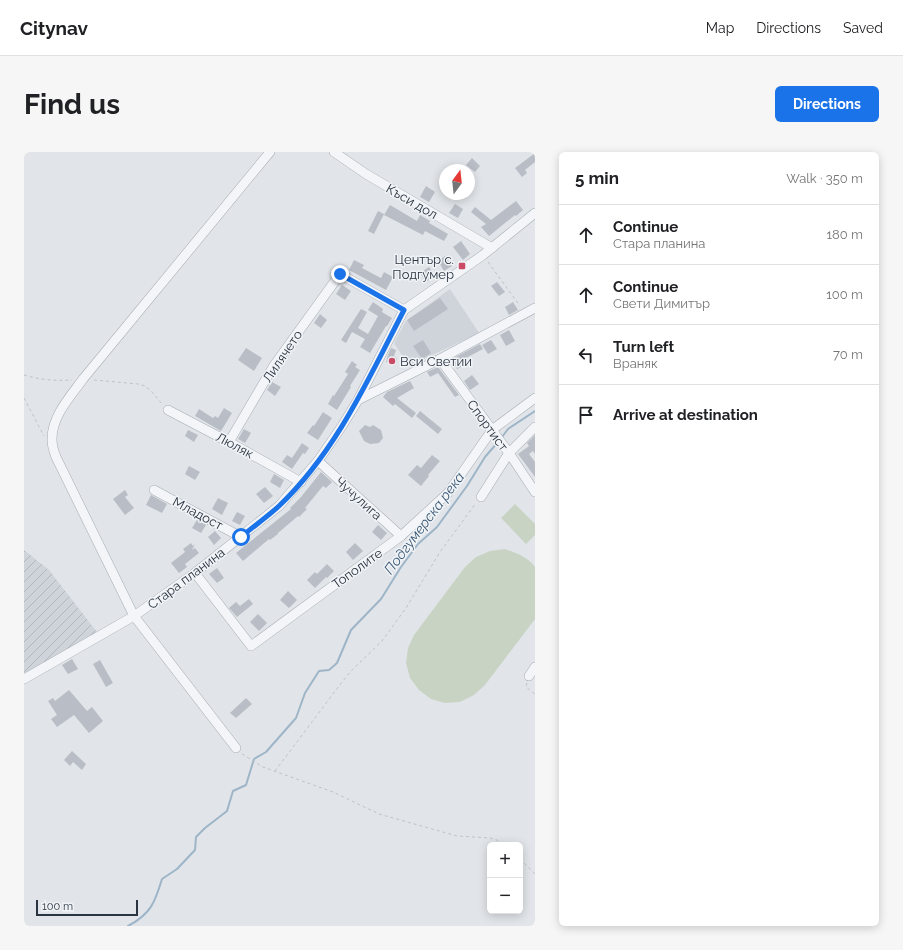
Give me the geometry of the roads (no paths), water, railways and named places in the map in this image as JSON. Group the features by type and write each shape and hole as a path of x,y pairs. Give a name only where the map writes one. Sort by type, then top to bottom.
{"street":[{"path":"236,748 134,616 56,457 52,440 54,423 63,406 83,379 270,152"},
{"name":"Къси дол","path":"334,152 366,174 492,248"},
{"path":"404,310 483,255 535,213"},
{"name":"Лилячето","path":"230,442 273,367 340,274 404,310"},
{"path":"358,400 440,359 535,308"},
{"name":"Стара планина","path":"24,679 134,616 196,573 279,506 318,461 358,400 404,310"},
{"name":"Спортист","path":"440,359 497,436 535,492"},
{"name":"Тополите","path":"196,573 251,646 401,536 448,493 497,436 535,398"},
{"name":"Люляк","path":"168,410 230,442 301,482"},
{"path":"481,496 508,453 535,427"},
{"name":"Чучулига","path":"318,461 401,536"},
{"name":"Младост","path":"154,490 241,537"},
{"path":"529,676 535,667"}],"waterway":[{"name":"Подгумерска река","path":"502,437 508,429 535,411"},
{"name":"Подгумерска река","path":"128,926 142,917 151,907 162,879 177,869 195,850 196,837 227,811 233,791 246,785 254,759 266,752 296,718 305,693 319,671 329,670 337,663 351,630 381,599 401,567 418,544 437,527 467,486 485,457 498,442"}],"place":[{"name":"Център с. Подгумер","path":"462,266"},
{"name":"Вси Светии","path":"392,361"}]}
